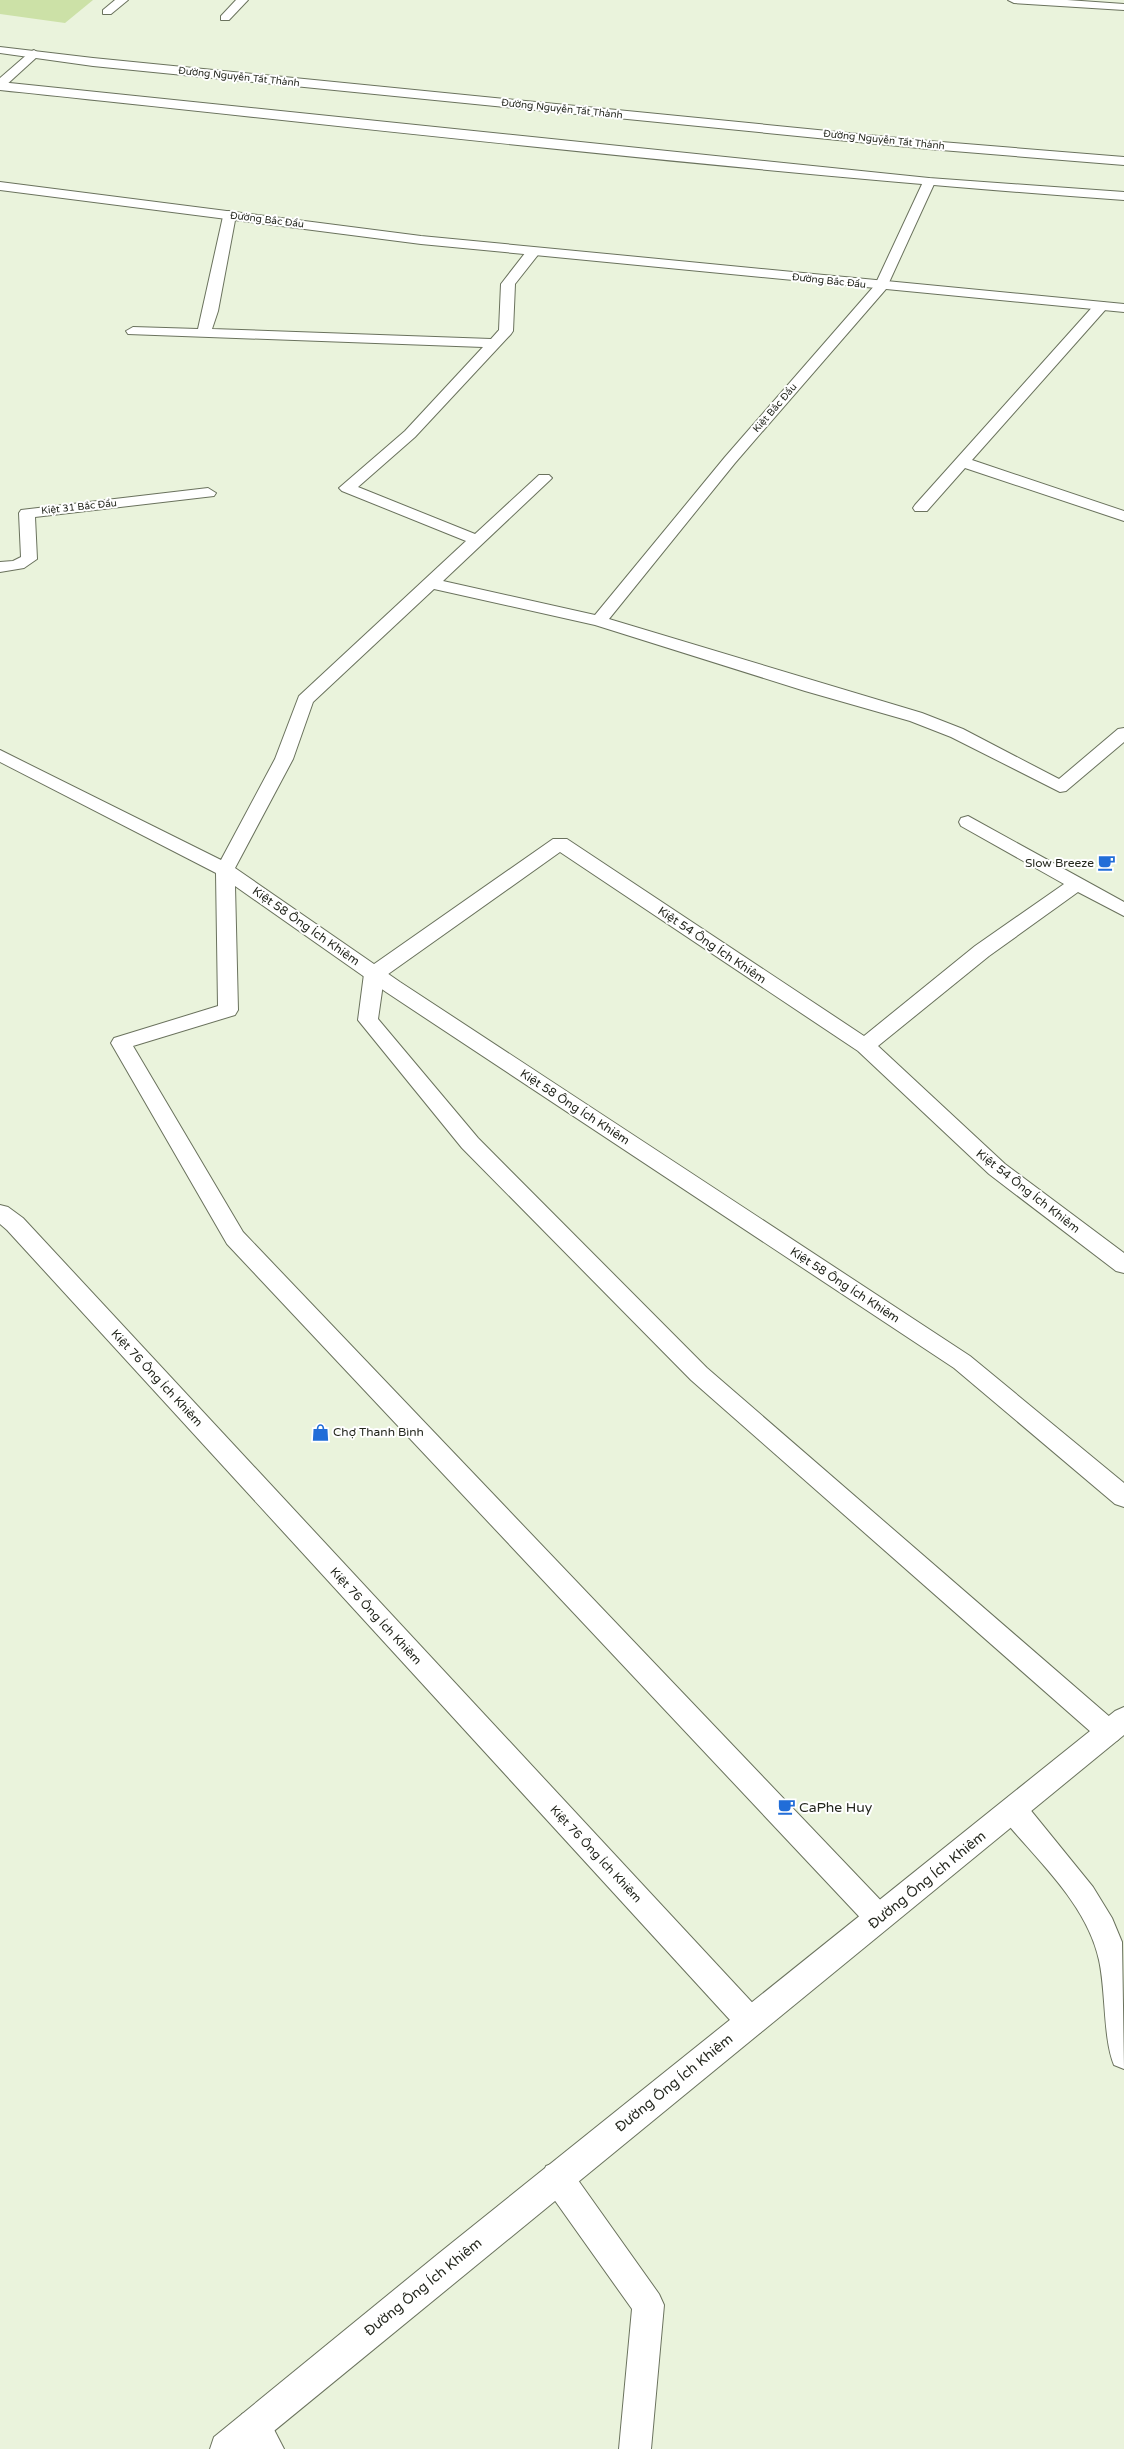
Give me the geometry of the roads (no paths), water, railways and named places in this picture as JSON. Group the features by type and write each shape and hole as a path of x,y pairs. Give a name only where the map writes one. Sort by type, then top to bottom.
{"street":[{"path":"107,12 122,0"},
{"path":"225,18 242,0"},
{"path":"1014,0 1124,7"},
{"name":"Đường Nguyễn Tất Thành","path":"0,50 108,64 929,145 1124,161"},
{"path":"0,85 34,54"},
{"path":"0,85 929,182 1124,196"},
{"name":"Kiệt Bắc Đẩu","path":"599,621 730,460 881,286 929,182"},
{"name":"Đường Bắc Đẩu","path":"0,186 413,239 881,286 1124,308"},
{"path":"204,334 211,311 229,215"},
{"path":"477,540 347,488 410,434 506,331 508,284 534,251"},
{"path":"921,508 1100,306"},
{"path":"133,331 495,343"},
{"path":"962,462 1124,516"},
{"path":"544,478 305,700 284,758 225,870 228,1010 121,1043 234,1238 879,1918"},
{"name":"Kiệt 31 Bắc Đẩu","path":"0,567 23,564 29,559 27,513 208,493"},
{"path":"431,583 599,621 811,687 916,717 957,733 1060,787 1124,733"},
{"name":"Kiệt 58 Ông Ích Khiêm","path":"0,755 225,870 374,974 962,1362 1124,1497"},
{"path":"968,822 1124,910"},
{"name":"Kiệt 54 Ông Ích Khiêm","path":"374,974 560,843 865,1046 997,1169 1124,1265"},
{"path":"865,1046 982,951 1077,884"},
{"path":"374,974 368,1020 470,1144 699,1374 1116,1725"},
{"name":"Kiệt 76 Ông Ích Khiêm","path":"0,1213 20,1230 751,2022"},
{"name":"Đường Ông Ích Khiêm","path":"226,2449 261,2438 557,2177 1014,1811 1116,1725"},
{"path":"1014,1811 1079,1891 1102,1927 1115,1967 1124,2055"},
{"path":"557,2177 648,2305 635,2449"}],"place":[{"name":"Slow Breeze","path":"1107,863"},
{"name":"Chợ Thanh Bình","path":"320,1432"},
{"name":"CaPhe Huy","path":"786,1807"}]}
